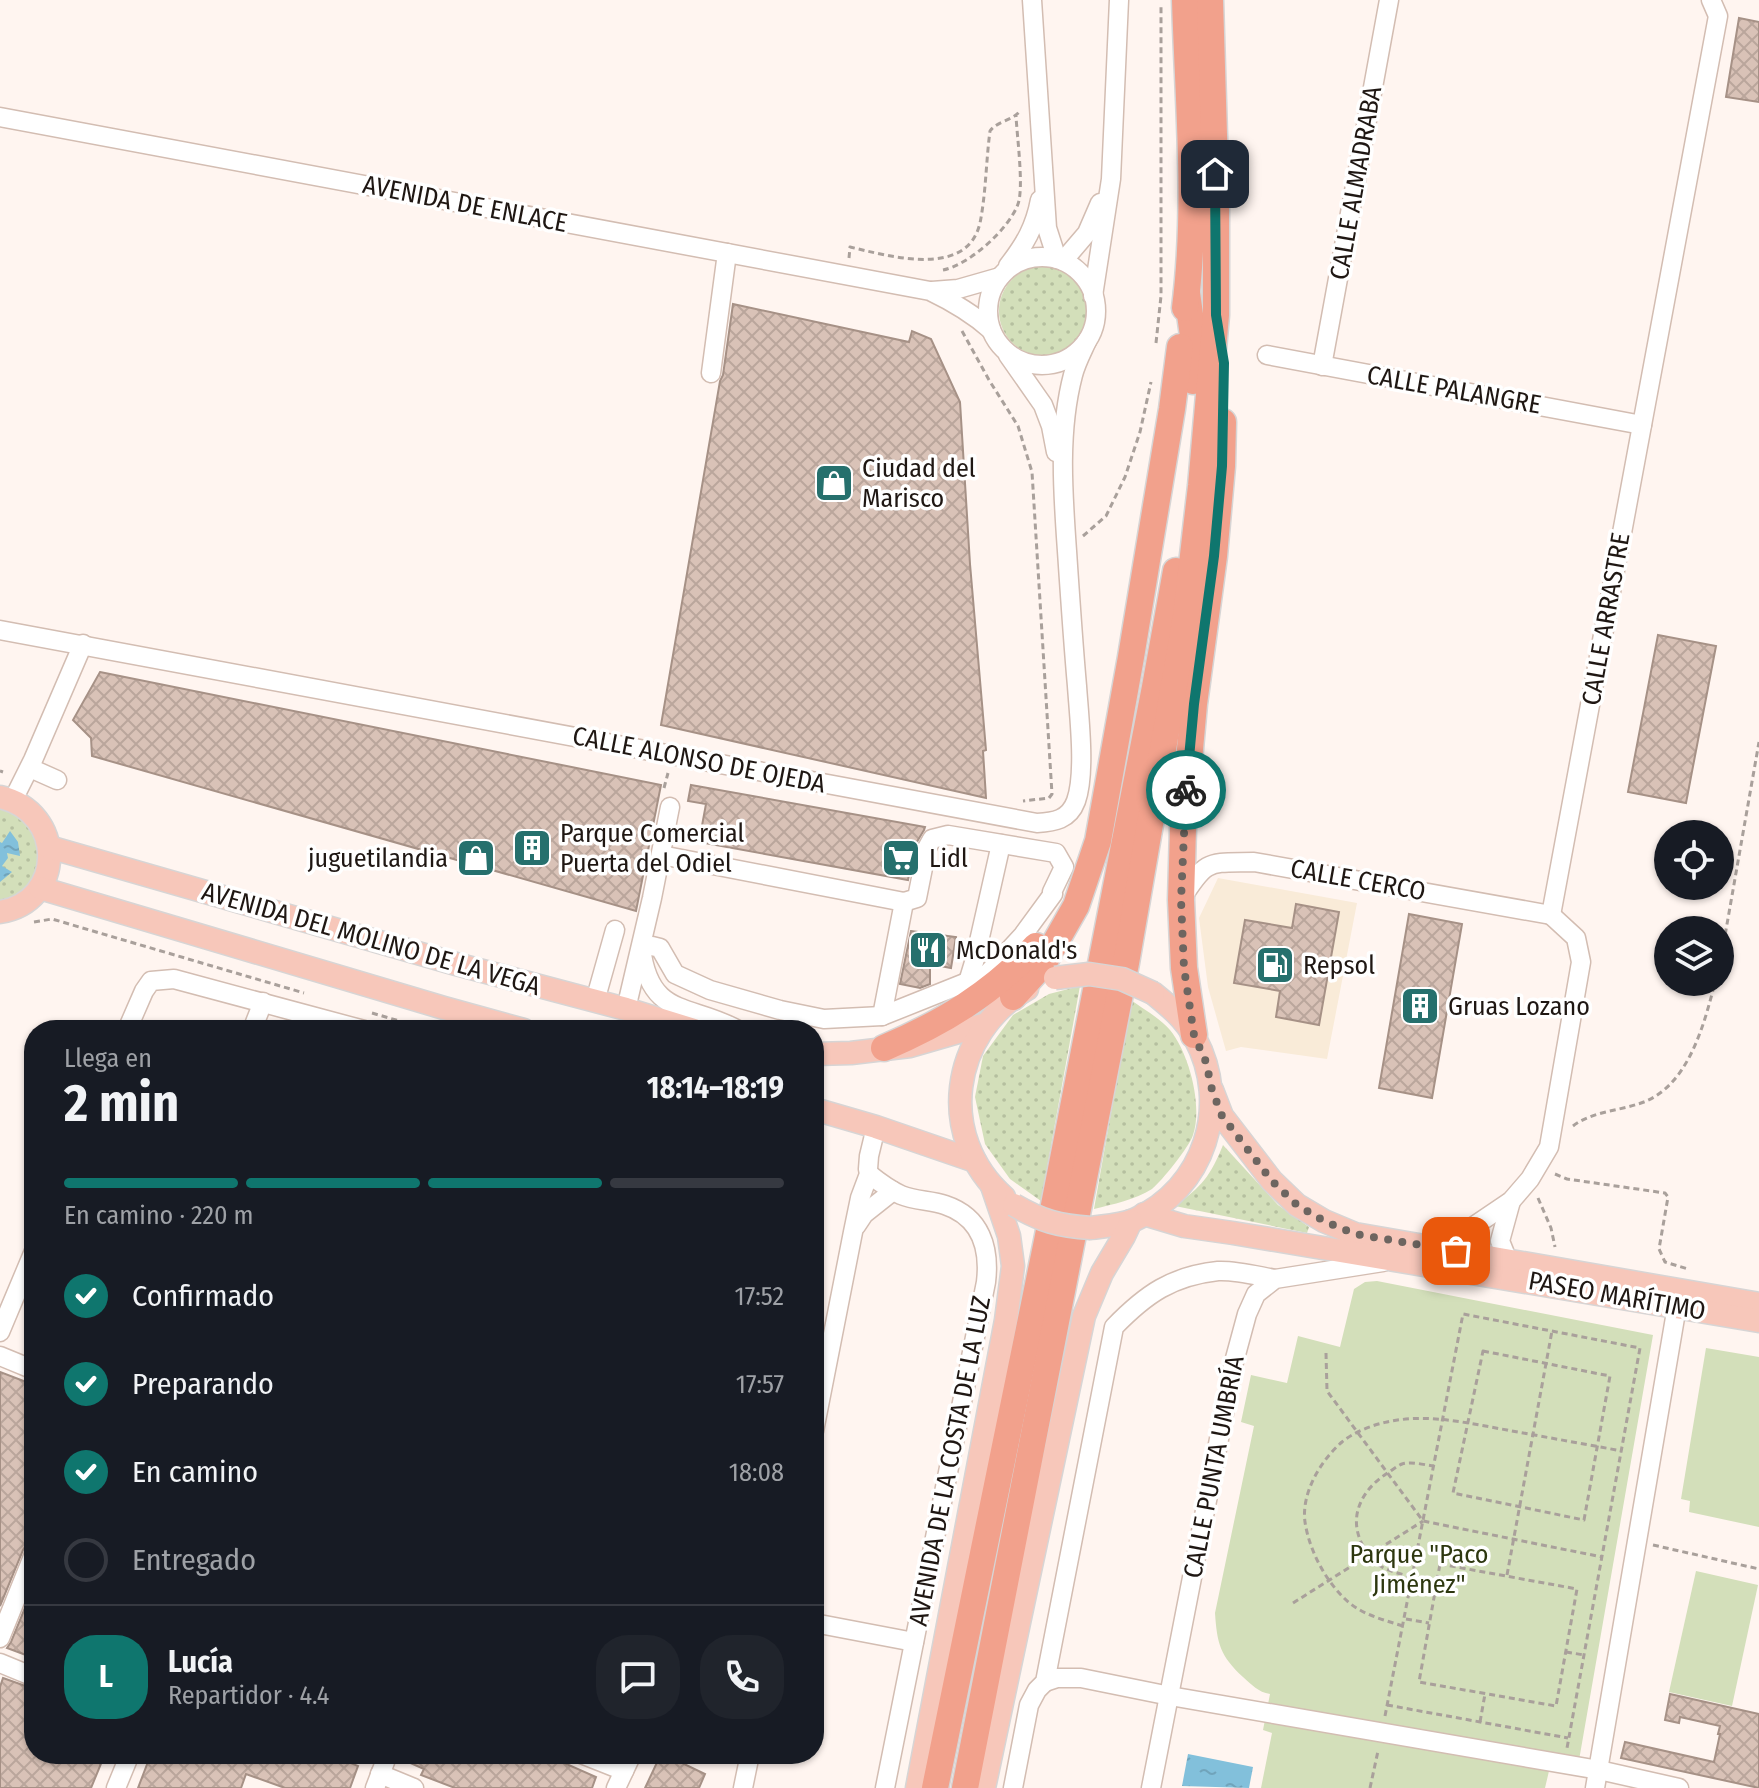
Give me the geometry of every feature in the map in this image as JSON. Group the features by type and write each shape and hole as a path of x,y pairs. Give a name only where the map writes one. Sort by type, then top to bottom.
{"highway":[{"path":"965,1788 1141,881 1186,616 1216,315 1216,203 1199,60 1185,0"},
{"path":"1013,997 1043,964 1076,906 1098,841 1172,409 1191,248 1199,60 1210,0"},
{"path":"935,1788 1062,1167 1182,535 1195,350 1187,293"},
{"path":"1194,1035 1184,968 1181,900 1186,778 1222,466 1224,363 1216,315"},
{"path":"884,1048 925,1031 979,997 1015,968 1076,906"}],"main road":[{"path":"0,912 28,901 40,888 48,867 49,847 43,827 31,811 6,799"},
{"name":"AVENIDA DEL MOLINO DE LA VEGA","path":"49,847 662,1020"},
{"name":"AVENIDA DEL MOLINO DE LA VEGA","path":"40,888 488,1020"},
{"path":"984,1788 1084,1316 1102,1273 1137,1218 1169,1197 1189,1175 1203,1149 1211,1120 1212,1090 1206,1062 1194,1035 1176,1012 1153,993 1122,979 1089,974 1055,978 1033,986 999,1009 968,1055 960,1091 962,1127 975,1161 992,1186 1014,1205 1038,1219 1064,1226 1091,1228 1137,1218"},
{"path":"824,1054 910,1046 986,1024"},
{"name":"PASEO MARÍTIMO","path":"1212,1090 1222,1116 1272,1181 1297,1205 1355,1234 1759,1304"},
{"path":"824,1112 975,1161"},
{"path":"917,1788 1006,1320 1013,1266 1009,1236 992,1186"},
{"name":"PASEO MARÍTIMO","path":"1137,1218 1759,1321"}],"street":[{"path":"1032,0 1047,228 1060,260"},
{"path":"1093,296 1111,179 1119,0"},
{"name":"CALLE ALMADRABA","path":"1322,366 1389,0"},
{"name":"CALLE ARRASTRE","path":"1551,915 1642,425 1714,8"},
{"name":"AVENIDA DE ENLACE","path":"0,117 930,291 958,289 1002,274"},
{"path":"1002,274 1016,263 1043,257 1060,260 1082,276 1093,296 1096,312 1094,327 1075,355 1058,363 1040,366 1022,362 1006,353 997,342 987,315 989,299 1002,274 1021,249 1036,220 1044,177"},
{"path":"1060,260 1087,233 1111,179"},
{"path":"711,373 727,253"},
{"name":"AVENIDA DE ENLACE","path":"930,291 957,304 991,330"},
{"name":"CALLE ALONSO DE OJEDA","path":"0,630 1037,823 1055,822 1066,817 1075,803 1079,782 1080,734 1063,484 1069,393 1087,341"},
{"name":"CALLE ALONSO DE OJEDA","path":"1006,353 1043,405 1051,426 1063,484"},
{"name":"CALLE PALANGRE","path":"1267,355 1642,425"},
{"path":"6,799 30,768 83,644"},
{"path":"30,768 57,780"},
{"path":"626,1009 670,807"},
{"path":"641,948 660,948 675,974 710,990 780,1010 824,1019 882,1016 987,974 1023,935 1053,894 1064,867 1056,853 948,835 932,839 927,848 917,898 904,902 661,855"},
{"path":"968,982 1001,844"},
{"name":"CALLE CERCO","path":"1181,900 1198,873 1213,863 1254,862 1551,915"},
{"path":"882,1016 904,902"},
{"path":"1430,1247 1474,1226 1511,1201 1530,1179 1549,1147 1581,962 1576,938 1551,915"},
{"path":"595,1001 615,930"},
{"path":"641,948 644,966 657,993 671,1005 711,1020"},
{"path":"131,1020 151,981 174,979 263,1002 361,1020"},
{"path":"256,1020 263,1002"},
{"path":"824,1344 860,1198 869,1174 869,1156 876,1127"},
{"name":"AVENIDA DE LA COSTA DE LA LUZ","path":"869,1174 902,1196 947,1206 961,1214 975,1226 983,1240 988,1262 885,1788"},
{"path":"853,1232 864,1214 893,1191"},
{"path":"1508,1261 1500,1241 1511,1201"},
{"path":"1045,1682 1114,1327 1134,1307 1171,1282 1220,1271 1275,1279 1398,1260"},
{"path":"0,1332 24,1275"},
{"name":"CALLE PUNTA UMBRÍA","path":"1151,1788 1234,1362 1247,1314 1256,1294 1275,1279"},
{"path":"1597,1779 1677,1306"},
{"path":"0,1356 24,1366"},
{"path":"0,1638 24,1579"},
{"path":"824,1625 914,1642"},
{"path":"0,1663 24,1673"},
{"path":"1013,1788 1029,1705 1045,1682 1068,1677 1565,1764 1597,1779 1679,1788"},
{"path":"116,1788 126,1764"},
{"path":"743,1788 748,1764"},
{"path":"378,1781 414,1788"}],"path":[{"path":"1155,353 1161,296 1162,0"},
{"path":"850,247 922,260 939,259 959,252 970,243 979,226 990,131 1022,109"},
{"path":"938,270 970,259 990,242 1019,203 1016,116"},
{"path":"961,329 1018,426 1032,472 1052,794 1049,798 1021,801"},
{"path":"1083,536 1106,516 1125,477 1140,432 1151,381"},
{"path":"1728,916 1759,742"},
{"path":"664,788 667,773 671,773"},
{"path":"24,926 52,919 308,994"},
{"path":"1567,1136 1574,1124 1591,1116 1643,1103 1664,1091 1690,1059 1712,996"},
{"path":"1556,1174 1567,1179 1665,1193 1668,1197 1659,1249 1665,1262 1698,1272"},
{"path":"1530,1179 1551,1228 1557,1255"},
{"path":"1370,1788 1463,1314 1640,1348 1565,1764"},
{"path":"1506,1576 1552,1331"},
{"path":"1483,1351 1546,1363 1610,1376 1584,1520 1453,1493 1483,1351"},
{"path":"1326,1353 1327,1391 1423,1521 1602,1557"},
{"path":"1403,1626 1363,1613 1343,1598 1317,1561 1310,1541 1305,1520 1311,1485 1322,1464 1342,1442 1357,1432 1384,1422 1443,1419 1622,1451"},
{"path":"1412,1577 1381,1567 1368,1555 1359,1539 1357,1511 1363,1496 1374,1482 1402,1464 1434,1466"},
{"path":"1293,1603 1423,1521"},
{"path":"1638,1541 1759,1569"},
{"path":"1440,1564 1577,1589 1556,1706 1419,1682 1429,1623 1440,1564"},
{"path":"1404,1618 1429,1623"},
{"path":"1566,1652 1584,1655"},
{"path":"1480,1722 1485,1694"},
{"path":"1387,1705 1569,1738"}],"shaded area":[{"name":"Repsol","path":"1218,878 1357,903 1327,1059 1241,1047 1226,1051 1208,987 1199,918"}],"green space":[{"path":"1044,266 1061,269 1076,279 1086,294 1089,311 1086,328 1076,343 1061,353 1044,356 1027,353 1012,343 1002,328 999,311 1002,294 1012,279 1027,269"},
{"path":"0,806 30,823 41,851 32,884 20,896 0,904"},
{"path":"1080,986 1041,1201 1010,1179 985,1144 975,1097 983,1056 1013,1015 1049,994"},
{"path":"1131,1000 1162,1022 1177,1040 1192,1080 1196,1123 1187,1147 1152,1189 1131,1199 1094,1209"},
{"path":"1223,1145 1278,1205 1309,1227 1307,1233 1175,1206 1204,1180"},
{"name":"Parque \"Paco Jiménez\"","path":"1377,1281 1653,1335 1578,1766 1575,1775 1549,1771 1545,1788 1261,1788 1272,1733 1263,1730 1270,1694 1255,1688 1229,1662 1219,1641 1215,1613 1254,1426 1241,1422 1251,1375 1287,1383 1298,1336 1340,1347 1354,1289 1365,1282"},
{"path":"1706,1348 1759,1357 1759,1527 1689,1512 1690,1501 1681,1499"},
{"path":"1696,1571 1758,1585 1732,1706 1669,1692"}],"water":[{"path":"10,831 18,842 20,856 7,853 8,858 2,866 12,872 0,882 0,842"},
{"path":"1188,1754 1253,1767 1249,1788 1182,1786"}],"building":[{"path":"1739,18 1759,22 1759,102 1726,97"},
{"name":"Ciudad del Marisco","path":"733,304 909,342 912,331 931,339 960,402 986,750 983,751 986,798 661,725"},
{"path":"1658,635 1716,646 1686,803 1628,792"},
{"name":"Parque Comercial Puerta del Odiel","path":"100,672 661,785 636,911 92,756 91,738 73,720"},
{"path":"691,785 925,827 915,845 908,880 699,842 706,804 688,801"},
{"path":"1296,904 1339,912 1319,1025 1276,1017 1280,991 1234,983 1245,920 1292,928"},
{"name":"Gruas Lozano","path":"1409,914 1462,924 1432,1098 1379,1088"},
{"name":"McDonald's","path":"911,931 956,937 951,968 930,964 930,984 920,988 900,984"},
{"path":"0,1372 24,1381 24,1548 0,1606"},
{"path":"24,1610 24,1654 7,1648"},
{"path":"3,1678 24,1685 24,1764 101,1764 91,1788 0,1788 0,1687"},
{"path":"1670,1694 1759,1714 1759,1788 1621,1758 1625,1742 1714,1762 1720,1726 1680,1717 1679,1723 1665,1720"},
{"path":"147,1764 358,1766 350,1788 285,1788 246,1774 241,1788 138,1788"},
{"path":"413,1764 567,1764 596,1777 592,1788 455,1788 421,1775 424,1769"},
{"path":"656,1764 684,1764 705,1774 699,1788 645,1788"}],"way so far":[{"path":"1186,790 1181,900 1184,968 1194,1035 1206,1062 1222,1116 1272,1181 1297,1205 1324,1221 1355,1234 1456,1251"}],"place":[{"name":"Ciudad del Marisco","path":"834,483"},
{"name":"Parque Comercial Puerta del Odiel","path":"532,848"},
{"name":"juguetilandia","path":"476,858"},
{"name":"Lidl","path":"901,858"},
{"name":"McDonald's","path":"928,950"},
{"name":"Repsol","path":"1275,965"},
{"name":"Gruas Lozano","path":"1420,1006"}],"route":[{"path":"1186,790 1222,466 1224,363 1216,315 1215,174"}]}
